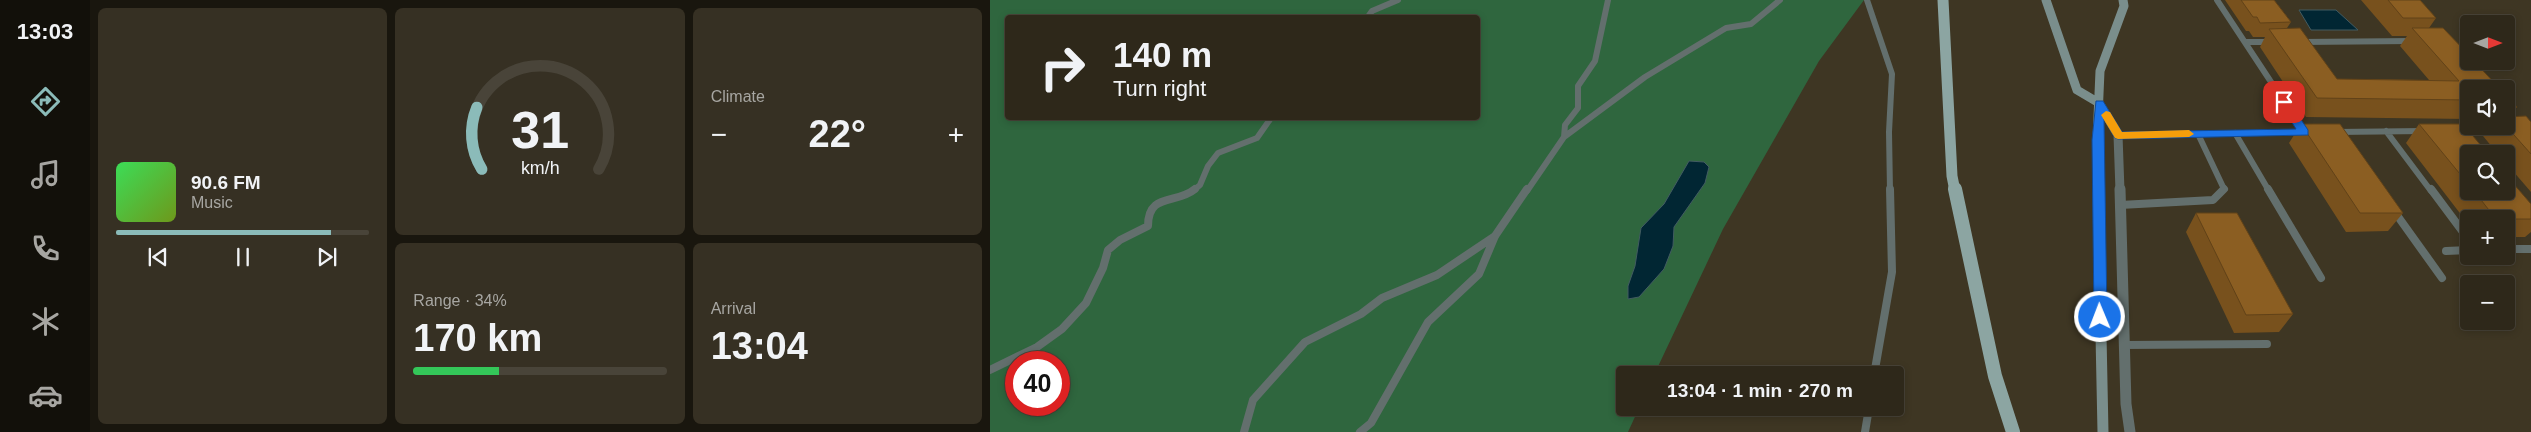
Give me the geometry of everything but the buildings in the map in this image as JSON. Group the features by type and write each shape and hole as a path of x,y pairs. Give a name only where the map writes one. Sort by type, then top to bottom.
{"main road":[{"path":"1943,0 1952,176 1995,376 2013,432"}],"street":[{"path":"2046,0 2077,90 2100,104 2118,135 2124,344 2130,432"},
{"path":"2103,432 2098,140 2100,71 2124,6 2124,0"}],"lane":[{"path":"1369,15 1372,11 1398,0"},
{"path":"1564,137 1565,125 1578,108 1578,86 1595,61 1608,0"},
{"path":"1360,432 1371,423 1428,322 1478,274 1495,236 1564,137 1645,77 1726,28 1751,24 1780,0"},
{"path":"1867,0 1892,74 1889,132 1892,272 1876,366"},
{"path":"2217,0 2304,132"},
{"path":"2294,42 2422,41"},
{"path":"2245,42 2284,42"},
{"path":"990,370 1037,346 1062,329 1086,303 1103,268 1108,250 1120,240 1148,226 1148,214 1158,202 1189,194 1200,185 1208,166 1218,153 1257,138 1269,120"},
{"path":"2515,120 2531,138"},
{"path":"2515,130 2524,130"},
{"path":"2330,132 2435,131"},
{"path":"2445,131 2460,131"},
{"path":"2118,135 2312,132"},
{"path":"2338,132 2344,140"},
{"path":"2386,132 2460,228"},
{"path":"2235,133 2322,278"},
{"path":"2120,205 2213,200 2224,189 2198,134"},
{"path":"2390,205 2442,278"},
{"path":"1244,432 1253,400 1305,342 1361,314 1382,298 1437,275 1495,236"},
{"path":"2515,249 2531,249"},
{"path":"2446,250 2460,250"},
{"path":"2124,344 2266,344"},
{"path":"1864,432 1867,416"}],"green space":[{"path":"990,0 1864,0 1819,61 1723,229 1658,366 1616,366 1616,416 1635,416 1628,432 990,432"}],"water":[{"path":"2299,10 2336,10 2358,30 2311,30"},
{"path":"1689,161 1704,162 1709,167 1705,183 1674,227 1673,246 1664,269 1639,297 1628,299 1628,286 1635,266 1641,228 1664,204"}],"slow traffic":[{"path":"2106,115 2118,135 2189,134"}],"route":[{"path":"2100,317 2098,140 2100,104 2118,135 2304,132 2284,102"}]}
